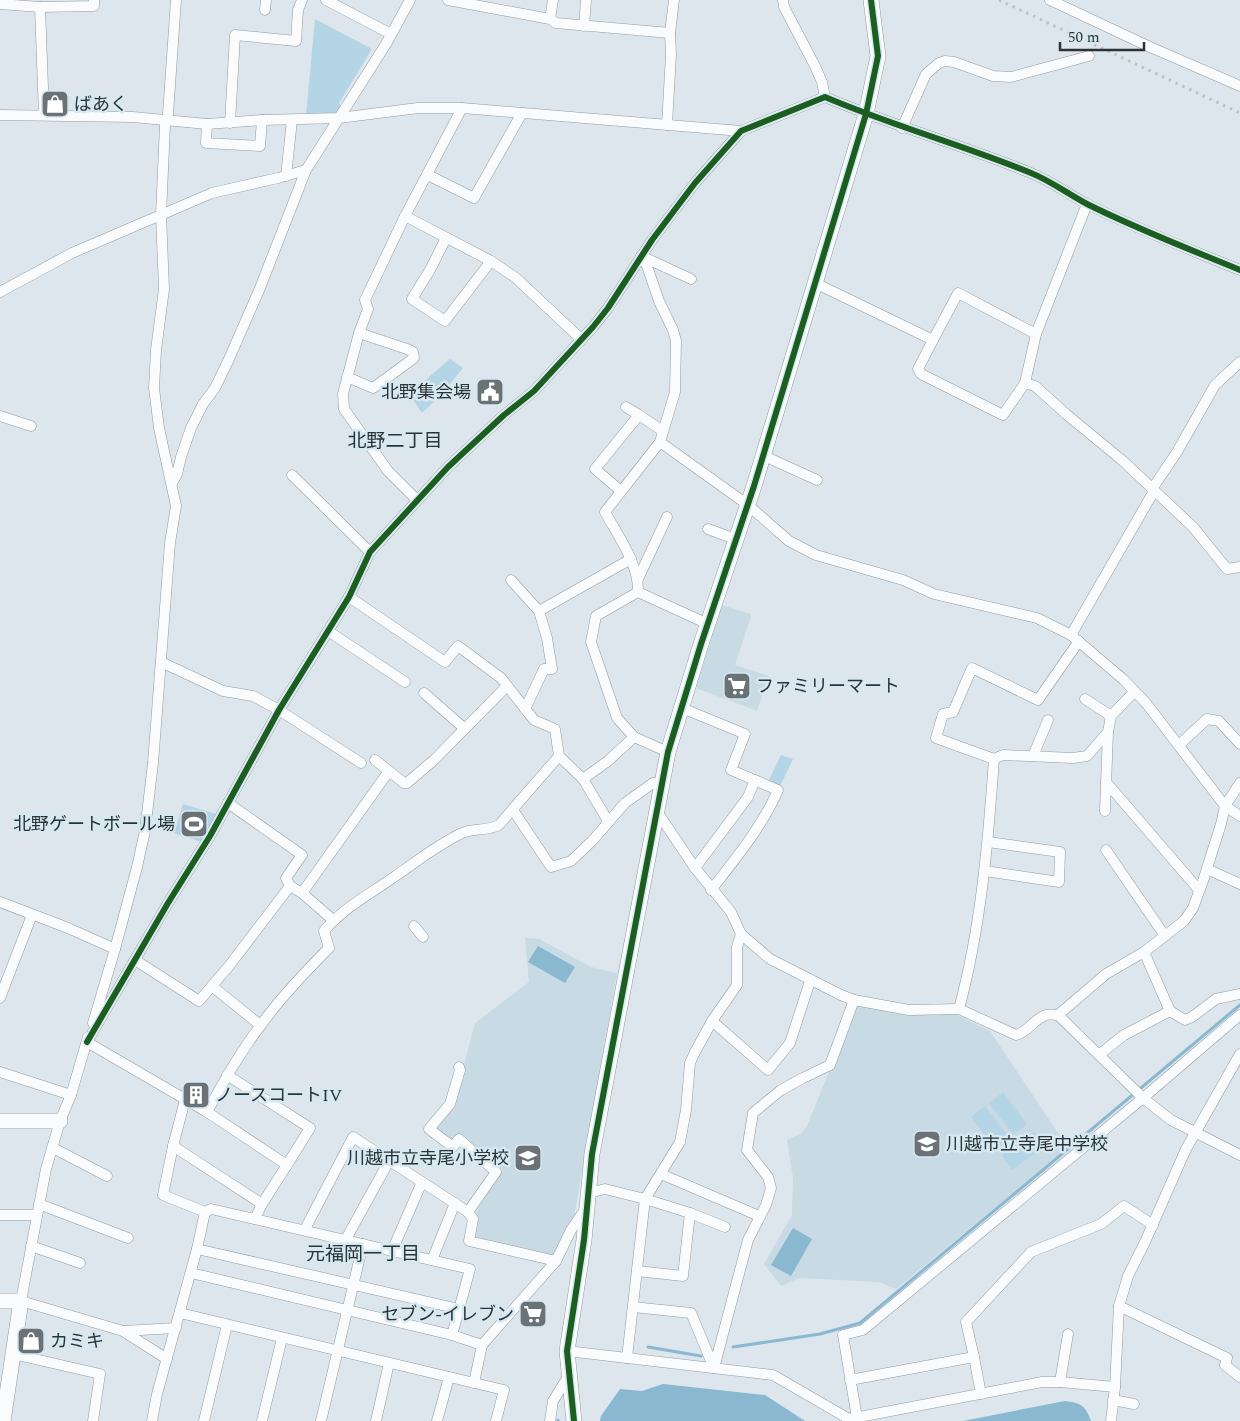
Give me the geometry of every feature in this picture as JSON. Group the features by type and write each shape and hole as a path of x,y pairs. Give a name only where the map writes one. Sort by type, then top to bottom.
{"street":[{"path":"0,4 40,7 94,6 94,0"},
{"path":"3,1421 4,1385 13,1354 36,1215 46,1169 60,1121 71,1096 115,949 145,831 153,763 170,543 176,506 164,455 154,388 156,350 164,289 161,215 164,125 167,120 176,0"},
{"path":"230,123 235,36 296,41 298,10 302,0"},
{"path":"326,0 391,34"},
{"path":"172,483 203,404 215,388 230,359 306,170 391,34 410,0"},
{"path":"448,0 550,19 556,24 670,33"},
{"path":"550,19 553,0"},
{"path":"584,26 586,0"},
{"path":"667,125 671,54 670,33 674,0"},
{"path":"783,0 784,7 818,74 825,97"},
{"path":"574,1421 567,1351 584,1240 592,1154 658,813 668,752 748,505 866,114 878,56 871,0"},
{"path":"1050,0 1150,47 1240,86"},
{"path":"40,7 44,115"},
{"path":"902,128 926,74 939,63 946,61 954,62 993,76 1011,77 1089,56"},
{"path":"0,115 133,116 207,124 339,118 418,108 462,108 740,131 825,97 902,128 988,155 1033,174 1087,204 1152,234 1240,270"},
{"path":"417,500 388,471 344,409 343,394 359,332 368,309 364,300 405,216 428,176 462,108"},
{"path":"428,176 474,198 522,113"},
{"path":"207,124 206,142 260,146 262,120"},
{"path":"286,176 292,120"},
{"path":"87,1042 228,803 279,710 349,597 370,552 454,462 534,391 581,339 608,308 641,256 695,183 740,131"},
{"path":"0,292 72,254 212,193 306,170"},
{"path":"1036,334 958,293 918,369 921,374 1003,415 1025,382 1036,334 1087,204"},
{"path":"405,216 491,261 516,278 581,339"},
{"path":"446,238 430,270 412,299 445,321 491,261"},
{"path":"641,256 691,279"},
{"path":"638,592 638,579 631,559 605,512 660,442 662,431 674,402 676,341 647,266 641,256"},
{"path":"815,283 933,340"},
{"path":"347,377 373,388 414,358 413,352 407,349 359,332"},
{"path":"1108,732 1087,756 1073,758 1003,755 994,759 936,738 943,714 953,712 972,668 1038,700 1075,638 1153,490 1215,386 1240,362"},
{"path":"1025,382 1035,386 1123,461 1193,527 1227,569 1240,566"},
{"path":"626,407 662,431"},
{"path":"621,491 595,469 638,415"},
{"path":"0,416 31,426"},
{"path":"660,442 748,505 789,541 816,555 903,580 934,594 1038,618 1075,638 1124,680 1179,746 1225,806 1240,816"},
{"path":"762,455 817,480"},
{"path":"292,475 370,552"},
{"path":"638,579 667,517"},
{"path":"708,529 736,539"},
{"path":"540,611 631,559"},
{"path":"511,580 540,611 552,669 544,670 525,709"},
{"path":"638,592 708,624"},
{"path":"638,592 596,616 591,642 617,718 634,737 668,752"},
{"path":"349,597 445,662 458,646 501,678 534,720 555,729 559,756 583,779 608,821"},
{"path":"328,631 405,682"},
{"path":"161,662 223,691 253,696 279,710 361,763"},
{"path":"375,760 406,783 434,760 507,686"},
{"path":"1105,811 1108,732 1111,716 1134,692"},
{"path":"424,693 465,729"},
{"path":"1085,699 1111,716"},
{"path":"682,708 745,734 730,770 778,790 771,806 750,839 711,890"},
{"path":"1179,746 1207,719 1219,721 1240,744"},
{"path":"1033,756 1048,720"},
{"path":"583,779 634,737"},
{"path":"207,1112 227,1075 260,1025 293,985 329,948 324,931 333,920 361,898 383,885 441,843 465,832 493,829 499,825 559,756"},
{"path":"959,1009 975,936 985,871 994,759"},
{"path":"302,893 388,771"},
{"path":"695,868 748,796 755,780"},
{"path":"1106,782 1199,890"},
{"path":"514,810 551,867 571,861 592,841 625,803 654,783 662,783"},
{"path":"658,813 711,890 730,912 741,934 770,959 810,981 854,1000 910,1010 959,1009 1016,1035 1023,1033 1042,1017 1058,1014 1106,974 1144,952 1184,921 1193,908 1225,806 1240,783"},
{"path":"228,803 302,855 286,878 290,886 302,893 333,920"},
{"path":"985,871 1058,882 1060,852 988,842"},
{"path":"1106,850 1165,936"},
{"path":"1206,869 1240,884"},
{"path":"135,960 199,1001 290,886"},
{"path":"0,902 68,928 115,949"},
{"path":"0,998 32,915"},
{"path":"414,926 423,937"},
{"path":"627,1358 645,1199 680,1142 686,1110 690,1063 712,1021 737,985 737,947 741,934"},
{"path":"1144,952 1170,1011 1185,1020 1216,999 1240,994"},
{"path":"712,1021 768,1070 790,1043 810,981"},
{"path":"212,986 260,1025"},
{"path":"714,1368 748,1240 766,1205 771,1188 768,1177 747,1150 753,1113 781,1090 830,1065 854,1000"},
{"path":"1100,1054 1124,1034 1170,1011"},
{"path":"1058,1014 1144,1098 1171,1120 1240,1155"},
{"path":"857,1418 843,1335 863,1330 1144,1098 1240,1015"},
{"path":"87,1042 207,1112 287,1165"},
{"path":"1111,1421 1119,1306 1128,1276 1195,1132 1240,1054"},
{"path":"459,1067 460,1070 453,1099 430,1129 453,1147 459,1139 496,1172 468,1212"},
{"path":"0,1072 71,1096"},
{"path":"227,1075 310,1128 262,1204 255,1219"},
{"path":"186,1100 173,1146 163,1194 205,1212 211,1209 305,1229 470,1269 452,1335"},
{"path":"0,1121 60,1121"},
{"path":"305,1229 353,1137 468,1212 473,1219 468,1241 556,1262"},
{"path":"173,1146 262,1204"},
{"path":"53,1148 107,1176"},
{"path":"346,1240 390,1161"},
{"path":"661,1174 759,1216"},
{"path":"392,1251 422,1182"},
{"path":"474,1383 482,1344 556,1262 587,1200 605,1189 690,1213 725,1227"},
{"path":"432,1260 455,1203"},
{"path":"39,1204 128,1238"},
{"path":"981,1394 966,1322 1031,1252 1101,1224 1124,1206 1153,1225"},
{"path":"152,1421 157,1394 191,1273 205,1212"},
{"path":"637,1270 683,1276 690,1213"},
{"path":"0,1215 36,1215"},
{"path":"321,1421 355,1285 363,1244"},
{"path":"31,1246 80,1263"},
{"path":"197,1249 459,1309"},
{"path":"191,1273 452,1335 482,1344"},
{"path":"0,1301 21,1301 123,1331 167,1359"},
{"path":"1119,1306 1227,1358 1226,1365 1239,1375"},
{"path":"633,1307 691,1313 714,1368"},
{"path":"180,1313 504,1390 496,1421"},
{"path":"204,1421 227,1325"},
{"path":"123,1331 176,1328"},
{"path":"1060,1382 1068,1334"},
{"path":"262,1421 282,1338"},
{"path":"567,1351 773,1375 849,1419 1025,1385 1060,1382 1114,1387"},
{"path":"13,1354 100,1374 93,1421"},
{"path":"850,1380 974,1357"},
{"path":"376,1421 389,1363"},
{"path":"550,1421 552,1402 570,1374"},
{"path":"437,1421 449,1377"},
{"path":"1113,1400 1134,1404"}],"shaded area":[{"path":"315,19 372,49 339,103 341,106 336,114 306,116"},
{"path":"450,359 463,368 441,395 422,413 409,394"},
{"path":"722,605 750,614 751,616 735,665 769,676 757,711 696,688"},
{"path":"781,755 793,759 780,786 768,782"},
{"name":"北野ゲートボール場","path":"183,804 216,814 201,842 174,833"},
{"path":"525,938 539,939 591,967 617,973 574,1217 555,1259 473,1239 477,1210 503,1171 460,1134 455,1140 450,1141 435,1130 454,1103 475,1023 529,982"},
{"path":"538,946 575,967 565,983 528,962"},
{"name":"川越市立寺尾中学校","path":"857,1003 955,1014 990,1031 1068,1148 896,1289 879,1282 799,1278 781,1286 764,1264 792,1215 793,1178 787,1140 802,1133 807,1126"},
{"path":"1003,1092 1027,1124 1013,1135 989,1103"},
{"path":"985,1106 1009,1137 995,1148 971,1117"},
{"path":"1034,1132 1044,1147 1012,1170 1002,1155"},
{"path":"793,1228 812,1239 791,1276 771,1265"},
{"path":"663,1384 765,1395 805,1421 600,1421 601,1416 620,1389 642,1391"},
{"path":"1065,1401 1082,1406 1091,1421 963,1421"}],"waterway":[{"path":"733,1347 820,1334 860,1323 1240,1005"},
{"path":"648,1347 701,1356"}],"railway":[{"path":"999,0 1240,113"}],"cycle path":[{"path":"574,1421 567,1351 584,1240 592,1154 668,752 701,644 754,486 866,114 878,56 871,0"},
{"path":"87,1042 168,903 210,836 279,710 349,597 370,552 448,467 504,415 534,391 593,327 608,308 652,240 695,183 741,131 825,97 1031,173 1106,213 1240,270"}],"place":[{"name":"ばあく","path":"55,104"},
{"name":"北野集会場","path":"490,392"},
{"name":"ファミリーマート","path":"737,686"},
{"name":"北野ゲートボール場","path":"194,824"},
{"name":"ノースコートIV","path":"196,1095"},
{"name":"川越市立寺尾中学校","path":"927,1144"},
{"name":"川越市立寺尾小学校","path":"528,1158"},
{"name":"セブン-イレブン","path":"533,1314"},
{"name":"カミキ","path":"31,1341"}],"district":[{"name":"北野二丁目","path":"395,440"},
{"name":"元福岡一丁目","path":"363,1253"}]}
